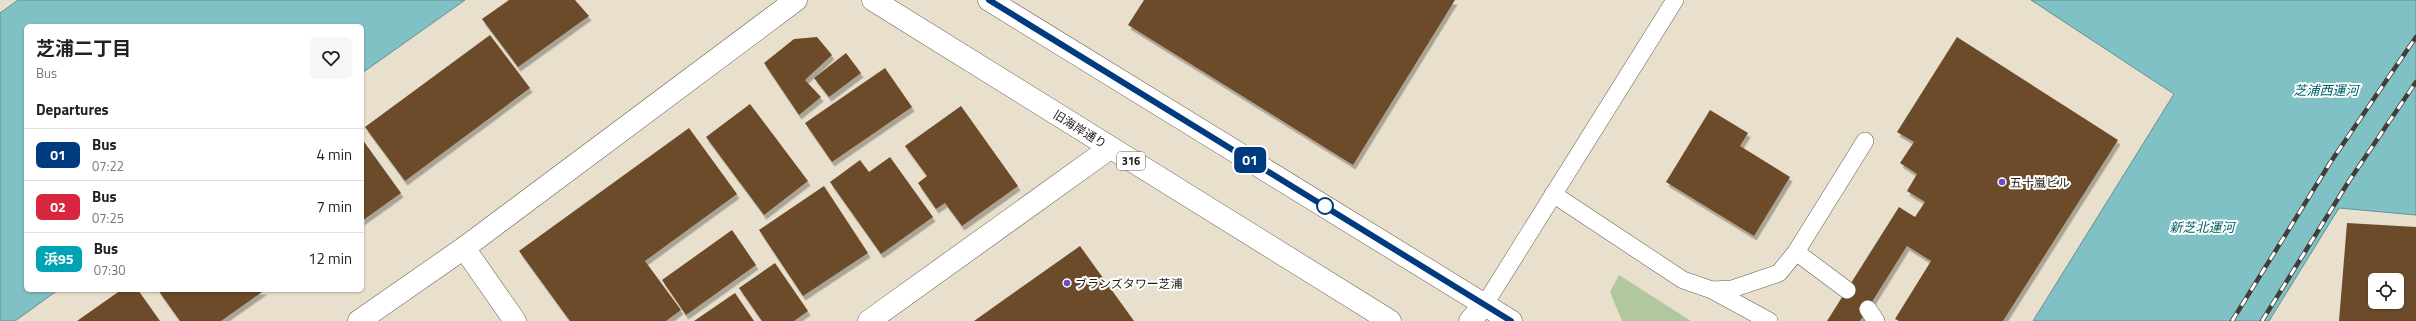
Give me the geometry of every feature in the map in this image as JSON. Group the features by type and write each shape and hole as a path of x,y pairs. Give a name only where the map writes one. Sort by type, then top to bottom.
{"main road":[{"path":"359,321 464,248 796,0"},
{"name":"旧海岸通り","path":"873,0 1390,321"},
{"path":"989,0 1512,321"},
{"path":"869,321 1110,148"},
{"path":"464,248 515,321"},
{"path":"1470,321 1484,304"}],"lane":[{"path":"1484,304 1675,0"},
{"path":"1712,290 1746,285 1778,273 1796,252 1865,141"},
{"path":"1553,194 1683,280 1712,290 1769,321"},
{"path":"1796,252 1847,290"}],"green space":[{"path":"1619,275 1691,321 1622,321 1610,292"}],"water":[{"path":"18,0 465,0 364,72 364,24 24,24 24,292 55,292 15,321 0,321 0,13"},
{"path":"2031,0 2416,0 2416,215 2339,208 2269,321 2033,321 2174,94"}],"building":[{"path":"509,0 575,0 589,16 518,67 482,19"},
{"path":"1144,0 1455,0 1353,165 1128,25"},
{"path":"490,35 530,88 405,181 365,127"},
{"path":"817,37 832,55 805,80 821,97 799,115 764,63 794,39"},
{"name":"五十嵐ビル","path":"1957,37 2118,140 2003,321 1899,321 1895,319 1931,261 1907,246 1860,321 1827,321 1899,207 1915,217 1925,202 1907,191 1917,174 1900,163 1914,142 1897,132"},
{"path":"846,53 861,73 829,97 814,78"},
{"path":"885,68 912,107 832,162 805,123"},
{"path":"750,104 808,181 764,215 706,137"},
{"path":"961,106 1018,186 962,226 945,203 936,209 918,183 927,176 905,146"},
{"path":"1710,110 1748,133 1740,146 1790,177 1754,236 1666,182"},
{"path":"689,128 737,194 645,261 681,310 666,321 570,321 519,251"},
{"path":"364,142 401,193 364,220"},
{"path":"890,157 933,217 881,254 830,182 860,160 869,172"},
{"path":"824,186 868,253 803,296 759,230"},
{"path":"2347,223 2416,227 2416,321 2339,321"},
{"path":"732,230 756,265 686,315 662,280"},
{"name":"ブランズタワー芝浦","path":"1080,246 1134,321 974,321"},
{"path":"775,263 808,311 794,321 762,321 739,288"},
{"path":"118,292 139,292 160,321 77,321"},
{"path":"159,292 262,292 221,321 180,321"},
{"path":"735,293 754,321 694,321"}],"railway":[{"path":"2232,321 2330,163 2416,37"},
{"path":"2262,321 2349,181 2416,82"}],"bus line":[{"name":"01","path":"989,0 1511,321"}],"place":[{"name":"五十嵐ビル","path":"2002,182"},
{"name":"ブランズタワー芝浦","path":"1067,283"}],"water label":[{"name":"芝浦西運河","path":"2326,90"},
{"name":"新芝北運河","path":"2202,227"}]}
